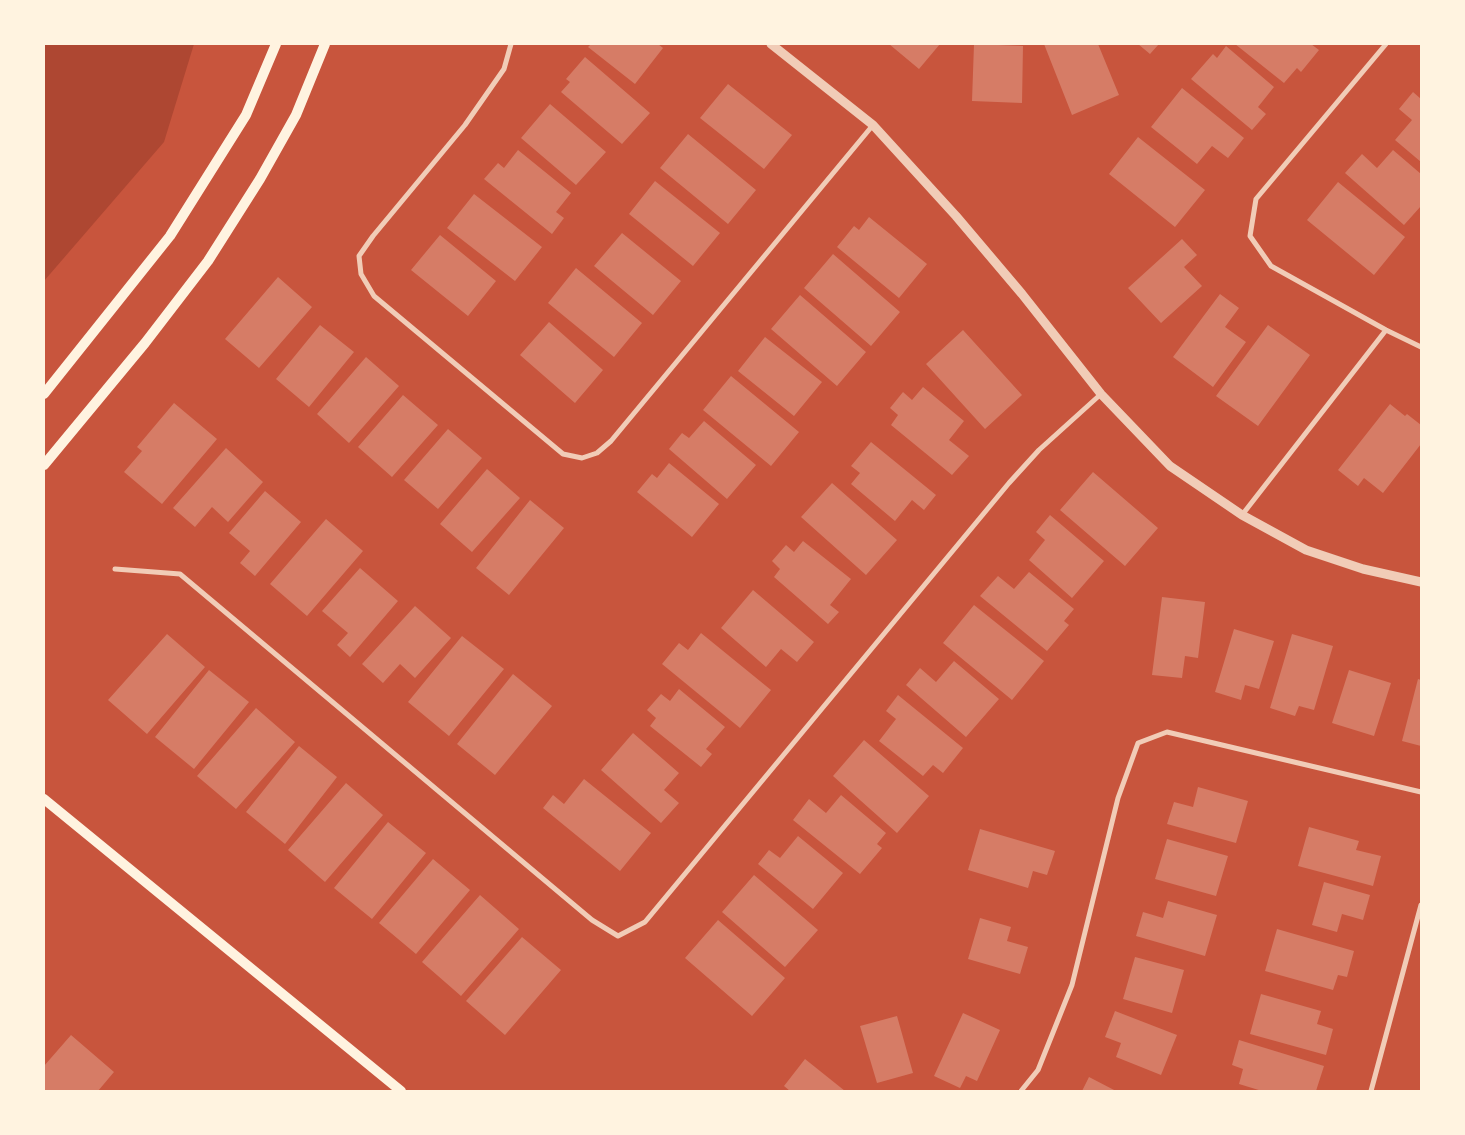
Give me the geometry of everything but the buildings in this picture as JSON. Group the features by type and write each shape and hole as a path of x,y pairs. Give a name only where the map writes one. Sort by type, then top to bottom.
{"main road":[{"path":"44,394 170,236 246,115 276,44"},
{"path":"44,465 145,343 208,261 260,179 296,115 325,44"},
{"path":"44,799 401,1091"}],"street":[{"path":"511,44 504,69 465,125 373,236 359,256 362,274 374,296 563,454 582,458 597,453 611,441 873,125"},
{"path":"771,44 873,125 956,216 1022,294 1101,394 1170,466 1242,515 1306,550 1363,570 1421,582"},
{"path":"1386,44 1256,199 1250,236 1271,266 1386,330 1421,347"},
{"path":"1242,515 1386,330"},
{"path":"115,569 180,574 592,920 618,936 644,922 1009,483 1039,450 1101,394"},
{"path":"1021,1091 1038,1070 1072,985 1118,798 1138,743 1166,732 1421,792"},
{"path":"1370,1091 1421,905"}],"shaded area":[{"path":"44,44 194,44 164,142 44,281"}]}
